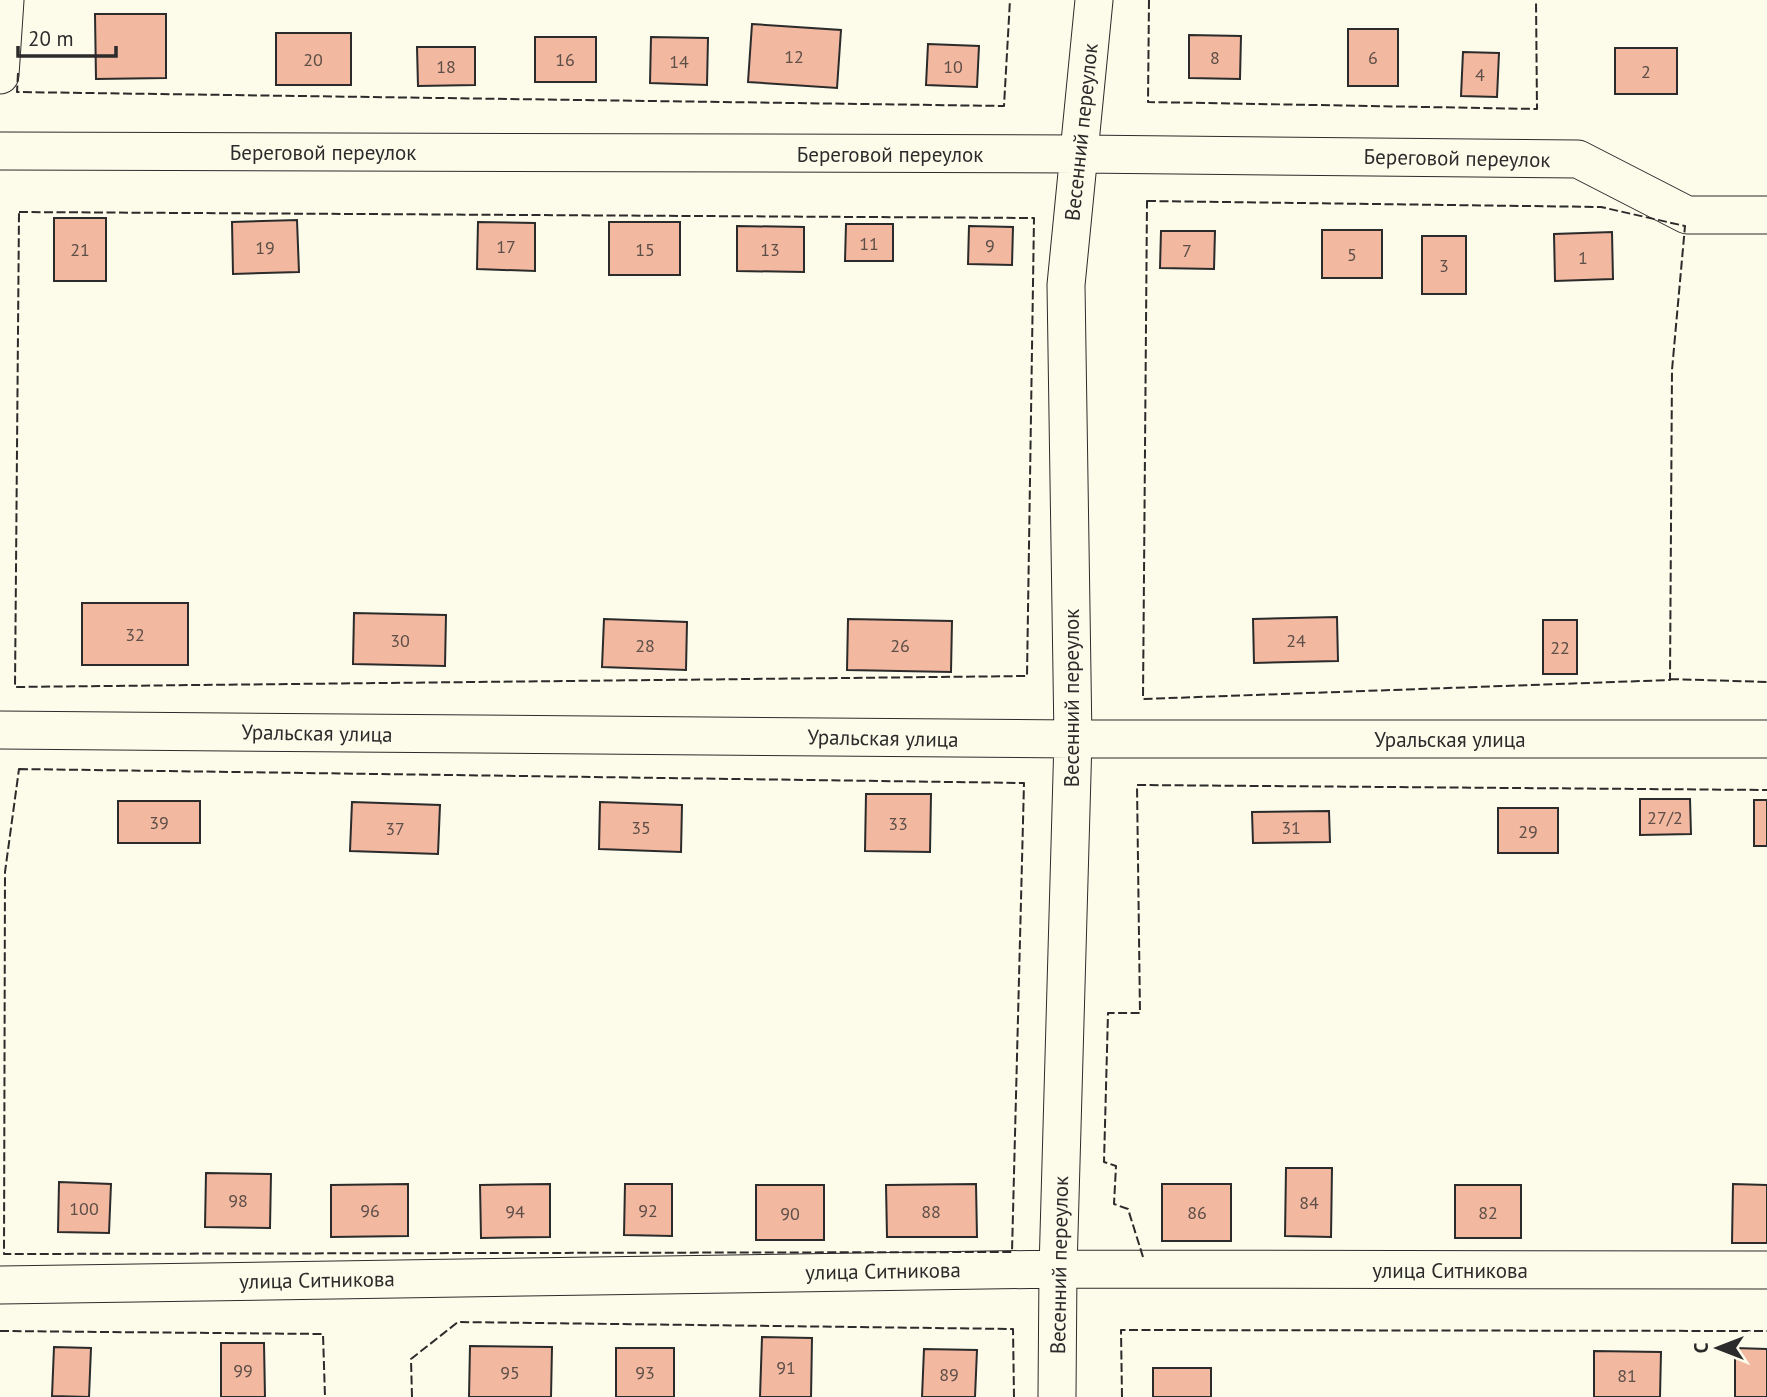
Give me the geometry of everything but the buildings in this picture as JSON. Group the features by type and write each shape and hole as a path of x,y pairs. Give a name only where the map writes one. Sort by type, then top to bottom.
{"street":[{"path":"0,75 5,0"},
{"name":"Весенний переулок","path":"1058,1397 1058,1269 1073,739 1066,285 1094,0"},
{"name":"Береговой переулок","path":"0,150 1079,154 1578,159 1687,215 1767,215"},
{"name":"Уральская улица","path":"0,730 1073,739 1767,739"},
{"name":"улица Ситникова","path":"0,1285 1058,1269 1767,1270"}],"fence":[{"path":"18,73 17,92 1004,106 1010,0"},
{"path":"1149,0 1148,102 1537,109 1536,0"},
{"path":"1147,201 1601,207 1685,226 1672,370 1670,680 1143,699 1147,201"},
{"path":"19,212 1034,218 1027,676 15,687 19,212"},
{"path":"1670,679 1767,682"},
{"path":"19,769 1024,783 1012,1252 4,1254 5,872 19,769"},
{"path":"1143,1257 1128,1209 1114,1204 1116,1166 1104,1162 1108,1013 1140,1013 1137,785 1767,790"},
{"path":"412,1397 411,1359 458,1322 1013,1329 1014,1397"},
{"path":"1122,1397 1121,1330 1767,1331"},
{"path":"0,1331 323,1334 325,1397"}]}
